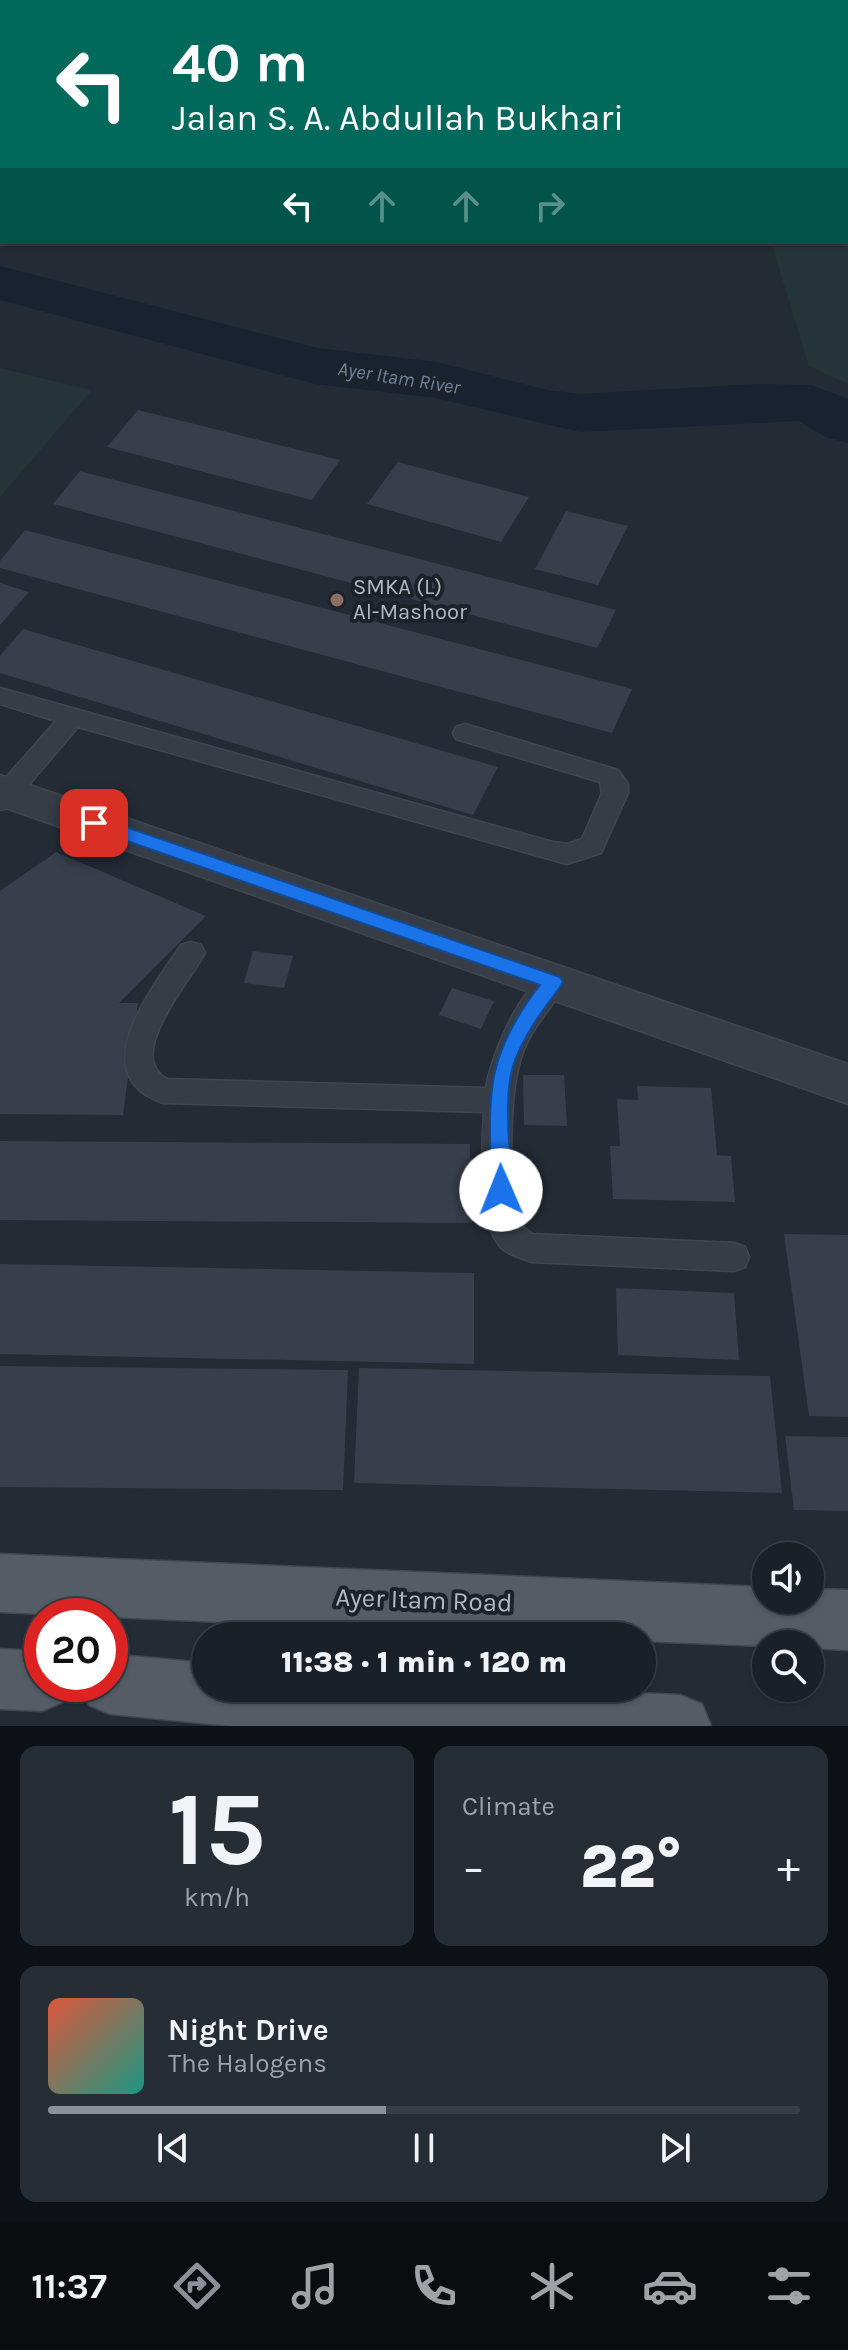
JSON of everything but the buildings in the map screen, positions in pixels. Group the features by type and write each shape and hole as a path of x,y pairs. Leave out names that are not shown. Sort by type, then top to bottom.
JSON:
{"main road":[{"name":"Ayer Itam Road","path":"0,1583 848,1620"},
{"path":"0,1679 24,1680"},
{"path":"128,1686 425,1720 680,1726"}],"street":[{"path":"2,795 848,1084"}],"lane":[{"path":"0,696 553,852 567,854 592,846 615,793 615,784 609,776 465,733"},
{"path":"2,795 73,717"},
{"path":"191,953 144,1026 138,1067 140,1079 149,1087 163,1091 500,1100"},
{"path":"553,982 525,1019 504,1065 500,1100 502,1220 506,1234 517,1244 532,1248 734,1257"}],"shaded area":[{"path":"772,244 848,244 848,384 809,366"},
{"path":"0,368 92,390 0,497"}],"waterway":[{"name":"Ayer Itam River","path":"0,283 315,366 437,380 547,408 580,413 756,402 811,403 848,424"}],"place":[{"name":"SMKA (L) Al-Mashoor","path":"337,600"}],"route":[{"path":"94,823 553,982 525,1019 504,1065 500,1100 501,1190"}]}
